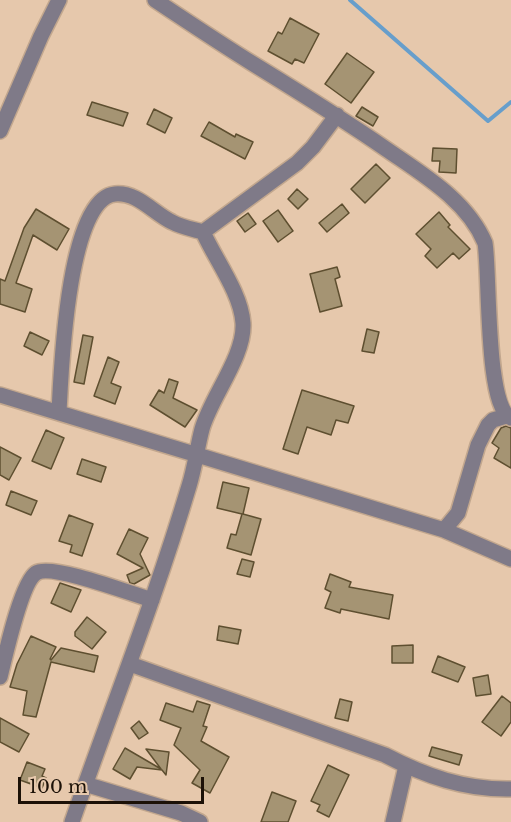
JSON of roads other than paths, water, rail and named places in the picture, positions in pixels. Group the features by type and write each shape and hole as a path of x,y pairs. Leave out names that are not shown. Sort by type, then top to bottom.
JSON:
{"street":[{"path":"0,131 6,103 59,0"},
{"path":"155,0 214,40 337,115 432,181 458,203 481,234 486,252 487,303 494,372 499,400 508,417 493,420 488,425 478,445 459,513 444,530"},
{"path":"202,232 297,163 313,147 337,115"},
{"path":"59,412 64,334 76,258 94,208 104,198 115,194 133,197 174,223 202,232 231,285 243,324 240,342 204,424 198,456 152,600 72,822"},
{"path":"0,395 444,530 511,559"},
{"path":"0,674 23,596 35,573 42,570 74,575 152,600"},
{"path":"130,664 385,755 445,781 471,787 511,789"},
{"path":"393,822 406,766"},
{"path":"86,784 181,813 200,822"}],"waterway":[{"path":"350,0 488,121 511,102"}]}
